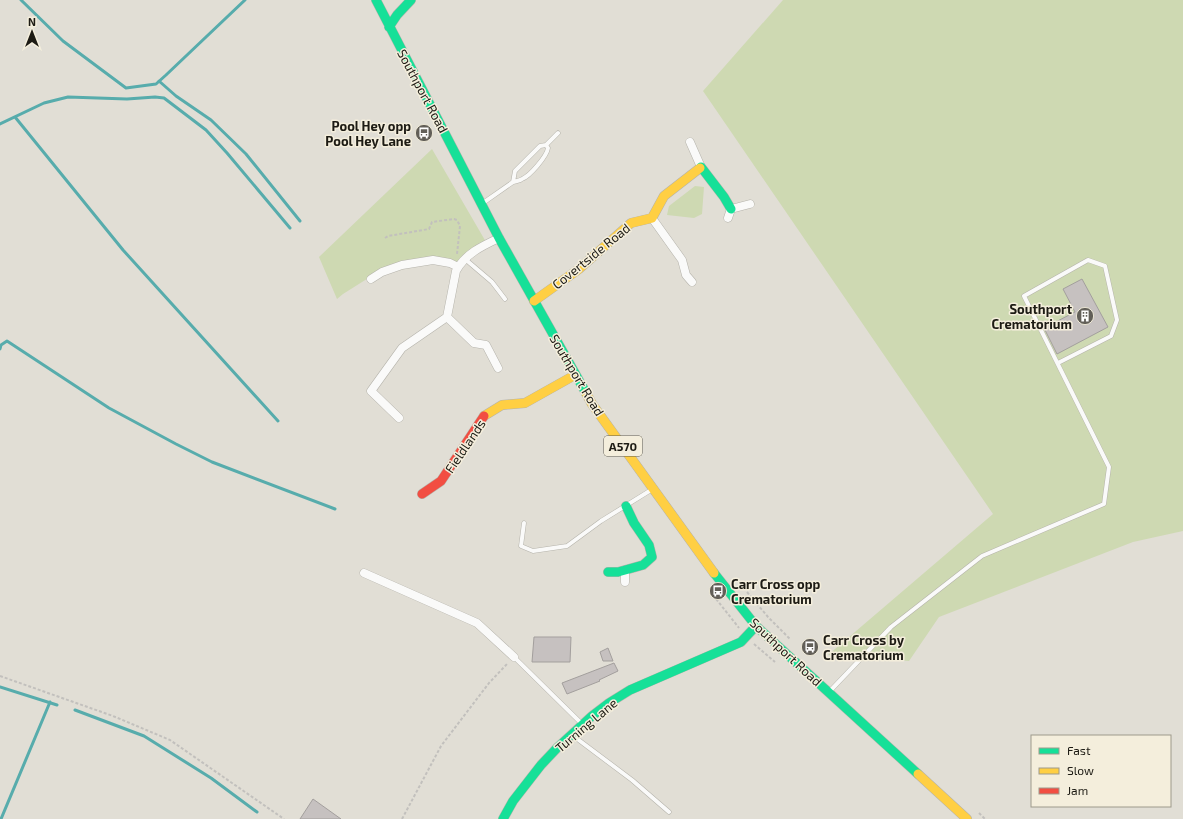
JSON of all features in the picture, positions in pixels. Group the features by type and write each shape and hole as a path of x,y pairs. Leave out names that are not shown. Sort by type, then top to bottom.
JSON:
{"main road":[{"name":"Southport Road","path":"376,0 499,238 592,404 720,581 756,626 967,819"},
{"path":"389,26 411,0"},
{"path":"652,218 664,196 701,168 724,197 731,209"},
{"name":"Covertside Road","path":"534,301 579,270 631,223 652,218"},
{"name":"Fieldlands","path":"422,494 441,481 482,418 502,405 525,403 576,375"},
{"path":"608,572 625,570 643,565 652,557 650,545 634,523 626,506"},
{"name":"Turning Lane","path":"502,819 522,787 545,760 582,724 604,706 628,691 725,650 740,642 756,626"}],"street":[{"path":"690,142 701,168"},
{"path":"728,218 731,209 750,204"},
{"path":"652,218 682,260 686,275 692,282"},
{"path":"398,418 371,391 402,348 447,317 456,271 461,263 474,251 499,238"},
{"path":"371,279 382,272 402,265 433,260 461,263"},
{"path":"447,317 474,343 486,346 498,368"},
{"path":"625,570 625,582"},
{"path":"364,573 477,623 514,657"}],"lane":[{"path":"513,182 515,171 540,146 546,145 558,133"},
{"path":"481,204 513,182 523,179 544,158 548,148 546,145"},
{"path":"828,692 891,627 982,556 1104,504 1109,467 1024,296 1088,260 1105,266 1117,320 1111,336 1058,363"},
{"path":"461,263 492,282 504,299"},
{"path":"524,523 521,546 533,551 567,546 601,521 654,489"},
{"path":"514,657 582,724"},
{"path":"571,735 632,780 669,812"}],"path":[{"path":"385,238 388,236 430,229 432,222 454,219 457,220 460,226 457,251 461,263"},
{"path":"743,587 768,617 791,639"},
{"path":"402,819 441,746 489,682 514,657"},
{"path":"0,676 113,716 170,740 284,819"},
{"path":"975,809 985,819"}],"green space":[{"path":"783,0 1183,0 1183,531 1133,542 939,617 909,661 828,655 993,514 703,91"},
{"path":"432,149 486,242 459,263 433,258 370,277 337,299 319,257"},
{"path":"695,186 704,187 702,214 694,218 667,215 669,206"}],"building":[{"name":"Southport Crematorium","path":"1082,279 1108,327 1057,354 1044,328 1075,312 1063,289"},
{"path":"534,637 571,637 570,662 532,662"},
{"path":"608,648 613,661 603,661 600,652"},
{"path":"614,663 618,671 599,680 600,681 567,694 562,683"},
{"path":"313,799 341,819 300,819"}],"waterway":[{"path":"21,0 63,41 126,88 156,84 245,0"},
{"path":"159,81 176,96 211,120 246,154 300,221"},
{"path":"0,124 44,103 68,97 127,99 155,97 164,98 206,130 290,228"},
{"path":"15,117 123,250 278,421"},
{"path":"0,349 1,345 7,341 109,408 212,462 335,509"},
{"path":"0,687 57,705"},
{"path":"1,819 50,702"},
{"path":"75,710 144,736 211,778 257,812"}],"traffic: fast":[{"path":"376,0 499,238 586,393"},
{"path":"389,27 397,15 411,0"},
{"path":"700,168 701,167 724,197 731,209"},
{"path":"608,572 618,572 643,565 652,557 649,545 634,523 626,506"},
{"path":"714,573 756,626 918,774"},
{"path":"503,819 513,801 541,765 592,716 609,703 630,690 741,642 756,626"}],"traffic: slow":[{"path":"534,301 579,269 631,223 652,218 664,196 700,168"},
{"path":"484,416 502,405 525,403 575,375"},
{"path":"586,393 592,404 714,573"},
{"path":"918,774 967,819"}],"traffic: jam":[{"path":"422,494 441,481 484,416"}],"place":[{"name":"Pool Hey opp Pool Hey Lane","path":"424,133"},
{"name":"Southport Crematorium","path":"1085,316"},
{"name":"Carr Cross opp Crematorium","path":"718,591"},
{"name":"Carr Cross by Crematorium","path":"810,647"}]}
